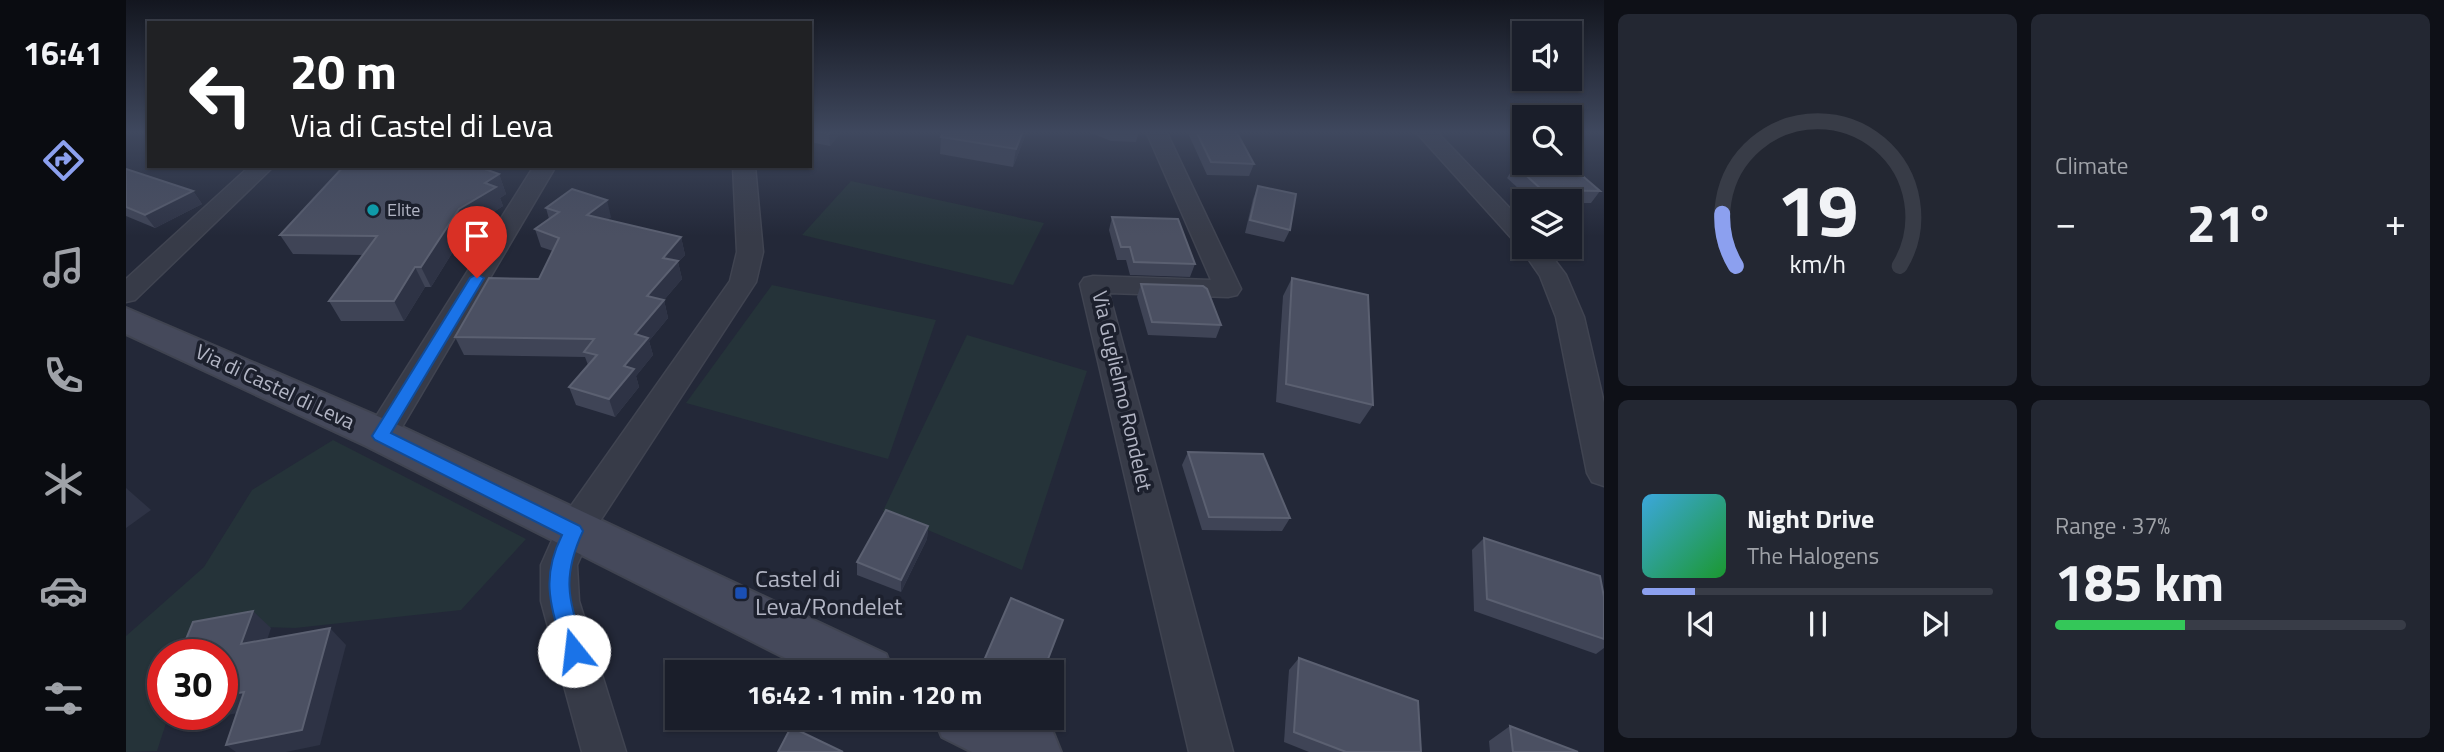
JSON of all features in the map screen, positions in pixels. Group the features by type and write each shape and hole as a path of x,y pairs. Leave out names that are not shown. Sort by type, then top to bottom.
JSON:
{"street":[{"name":"Via Guglielmo Rondelet","path":"1172,166 1228,289 1093,284 1211,752"},
{"path":"1458,166 1512,224"},
{"path":"126,294 261,168"},
{"path":"381,436 544,168"},
{"path":"604,752 560,601 559,565 574,531 744,282 750,252 744,168"},
{"path":"1541,259 1553,275 1570,317 1604,473"},
{"name":"Via di Castel di Leva","path":"126,320 381,436 842,660"},
{"path":"986,730 1033,752"}],"shaded area":[{"path":"851,181 1044,223 1013,285 802,235"},
{"path":"772,285 936,320 888,459 686,403"},
{"path":"967,335 1087,371 1022,570 883,511"},
{"path":"333,440 526,539 461,610 295,628 196,625 192,639 147,639 147,730 164,730 157,751 126,752 126,636 204,567 252,490"}],"building":[{"path":"342,168 482,168 499,174 485,183 496,187 459,209 421,267 415,267 394,301 329,301 377,236 280,235"},
{"path":"126,169 193,191 145,215 126,207"},
{"path":"1526,175 1581,175 1600,191 1541,189"},
{"path":"1258,186 1296,194 1290,230 1250,220"},
{"path":"572,189 607,200 587,215 681,237 663,258 678,261 647,296 664,300 635,334 648,338 624,366 634,369 609,399 569,387 597,355 584,352 594,339 455,337 489,278 539,279 559,238 535,229 559,212 546,208"},
{"path":"1112,217 1178,219 1195,264 1134,262 1130,247 1121,247"},
{"path":"1292,278 1368,295 1373,405 1286,384"},
{"path":"1141,284 1203,286 1207,289 1221,325 1152,322"},
{"path":"1188,452 1263,454 1290,518 1209,517"},
{"path":"886,510 928,526 901,580 857,562"},
{"path":"1484,538 1600,576 1604,597 1604,639 1487,599"},
{"path":"1011,598 1063,620 1048,660 984,660"},
{"path":"253,611 241,644 330,628 302,730 226,745 231,730 238,730 238,710 244,692 238,693 238,639 186,639 193,622"},
{"path":"1299,658 1418,701 1421,752 1346,752 1294,732"},
{"path":"1510,726 1578,752 1513,752"},
{"path":"789,730 797,730 843,752 778,752"}],"place":[{"name":"Elite","path":"373,210"},
{"name":"Castel di Leva/Rondelet","path":"741,593"}],"route":[{"path":"477,278 381,436 574,531 559,565 558,582 560,601 574,651"}]}
